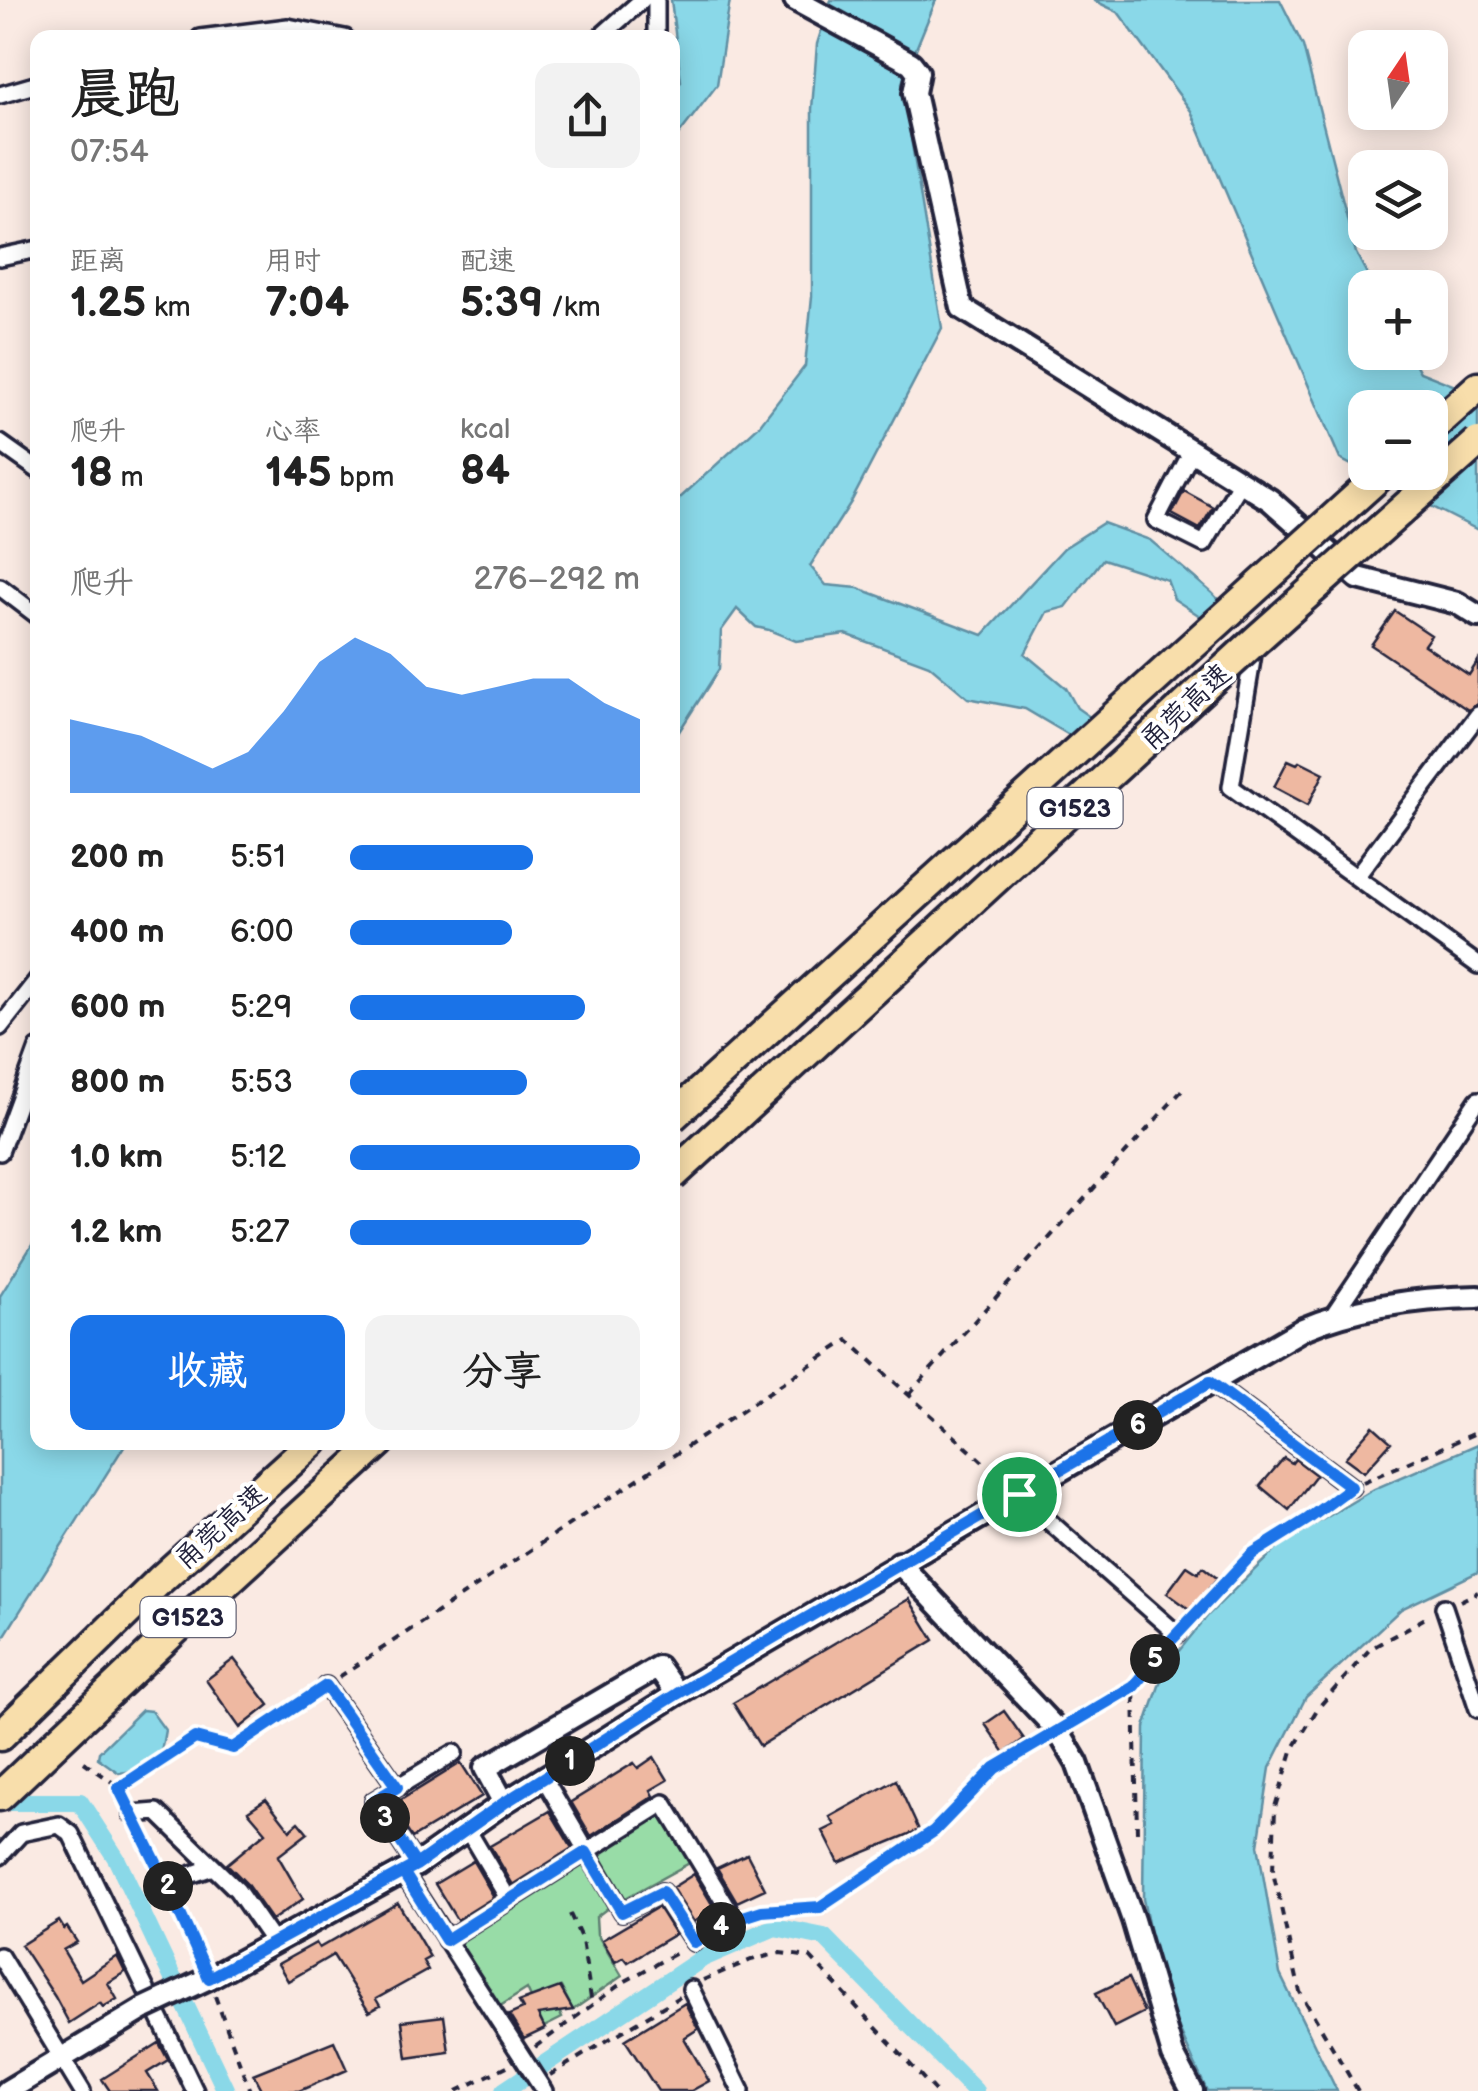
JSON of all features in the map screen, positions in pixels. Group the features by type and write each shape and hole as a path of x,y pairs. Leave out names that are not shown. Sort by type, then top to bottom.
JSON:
{"highway":[{"path":"1448,414 1478,387"},
{"name":"甬莞高速","path":"680,1169 1256,640 1478,442"},
{"name":"甬莞高速","path":"680,1111 1364,490"},
{"name":"甬莞高速","path":"0,1736 160,1580 304,1450"},
{"name":"甬莞高速","path":"0,1796 371,1450"}],"street":[{"path":"608,30 642,0"},
{"path":"656,0 656,30"},
{"path":"795,0 911,63 918,72 914,92 962,308 1270,500 1358,578 1458,603 1478,616"},
{"path":"264,30 304,30"},
{"path":"0,95 30,86"},
{"path":"0,257 30,250"},
{"path":"0,442 30,464"},
{"path":"1192,451 1156,520 1204,544 1241,482"},
{"path":"0,587 30,610"},
{"path":"1256,640 1232,787 1478,965"},
{"path":"1356,877 1478,715"},
{"path":"0,1027 30,989"},
{"path":"0,1152 30,1070"},
{"path":"1332,1317 1478,1100"},
{"path":"7,2091 146,2008 409,1869 504,1803 677,1694 1303,1329 1332,1317 1438,1298 1478,1297"},
{"path":"1210,1382 1351,1487"},
{"path":"1019,1494 1178,1634"},
{"path":"899,1563 1058,1731 1077,1763 1133,1920 1173,2056 1192,2091"},
{"path":"1444,1607 1478,1709"},
{"path":"504,1803 485,1768 658,1666 677,1694"},
{"path":"326,1686 397,1787"},
{"path":"454,1754 374,1801 446,1940 541,2086"},
{"path":"544,1778 622,1912 662,1892 694,1942"},
{"path":"446,1940 664,1803 734,1920"},
{"path":"132,1814 156,1812 237,1890 273,1942"},
{"path":"0,1856 21,1833 59,1825 70,1834 195,2091"},
{"path":"467,1829 509,1900"},
{"path":"166,1883 213,1867"},
{"path":"0,1956 82,2091"},
{"path":"691,1989 741,2091"}],"path":[{"path":"909,1394 1185,1086"},
{"path":"84,1762 119,1788 195,1738 233,1748 848,1340 1019,1494"},
{"path":"734,1920 762,1911 820,1907 934,1831 995,1768 1134,1686 1252,1554 1351,1487 1478,1432"},
{"path":"1358,2091 1300,1992 1273,1872 1275,1808 1292,1751 1318,1708 1370,1649 1478,1592"},
{"path":"1134,1686 1137,1832"},
{"path":"132,1814 209,1978 250,2091"},
{"path":"570,1914 582,1940 592,2005"},
{"path":"457,2091 524,2060 622,1983 694,1942"},
{"path":"541,2086 547,2076 706,1979 751,1960 780,1953 810,1957 936,2091"}],"green space":[{"path":"662,1812 693,1861 620,1901 592,1854"},
{"path":"583,1858 613,1904 596,1917 597,1934 622,1976 573,2010 561,1987 551,1991 562,2018 544,2027 527,1989 497,2008 456,1940"}],"water":[{"path":"671,0 730,0 717,85 680,133 680,30 675,30"},
{"path":"831,0 936,0 902,83 942,328 851,502 810,566 826,585 858,588 983,635 1064,548 1103,523 1150,540 1230,612 1215,626 1174,599 1167,580 1103,559 1066,607 1047,612 1025,654 1066,688 1077,708 1104,727 1081,742 1025,709 968,698 929,665 846,634 796,641 756,627 737,609 721,631 719,669 680,730 680,498 759,426 805,366 812,296 812,109 817,44"},
{"path":"1093,0 1280,0 1303,46 1348,222 1348,250 1355,250 1365,270 1348,270 1348,370 1419,370 1478,395 1478,530 1399,490 1448,490 1448,390 1348,390 1348,463 1340,459 1191,111 1118,12"},
{"path":"30,1248 30,1450 122,1450 0,1643 0,1296"},
{"path":"1478,1444 1478,1572 1401,1609 1306,1697 1270,1768 1258,1845 1280,1974 1337,2091 1207,2091 1162,1991 1143,1899 1145,1727 1165,1668 1209,1614 1280,1545 1374,1489"},
{"path":"142,1710 151,1711 165,1730 161,1752 134,1771 119,1773 98,1758 99,1752"}],"building":[{"path":"1184,491 1213,507 1200,529 1172,514"},
{"path":"1395,611 1431,635 1424,645 1469,675 1478,661 1478,704 1468,710 1371,645"},
{"path":"1288,760 1297,764 1300,761 1324,773 1308,805 1274,787"},
{"path":"1373,1426 1391,1442 1364,1472 1345,1458"},
{"path":"1284,1458 1292,1463 1295,1459 1316,1475 1289,1510 1260,1486"},
{"path":"1187,1566 1198,1573 1203,1567 1217,1578 1192,1611 1167,1593"},
{"path":"909,1599 934,1640 760,1746 733,1703"},
{"path":"234,1659 269,1705 240,1728 206,1680"},
{"path":"1004,1711 1024,1739 1005,1753 985,1724"},
{"path":"654,1757 668,1780 651,1790 654,1796 591,1836 571,1802 634,1763 638,1768"},
{"path":"461,1763 482,1796 412,1838 391,1806"},
{"path":"896,1780 919,1830 839,1863 823,1831 835,1825 830,1817"},
{"path":"266,1799 290,1830 299,1822 308,1833 278,1856 303,1899 272,1920 227,1864 266,1832 248,1811"},
{"path":"550,1811 572,1848 513,1885 490,1846"},
{"path":"747,1854 765,1889 737,1902 717,1868"},
{"path":"473,1861 494,1897 457,1920 435,1884"},
{"path":"694,1874 715,1909 694,1922 672,1888"},
{"path":"398,1903 430,1957 423,1961 428,1970 376,1999 380,2006 369,2012 333,1955 288,1981 278,1964 316,1943 319,1948"},
{"path":"658,1907 675,1934 628,1962 624,1957 615,1962 602,1940"},
{"path":"59,1921 77,1942 63,1950 81,1980 117,1956 125,1972 108,1983 117,1999 103,2007 100,2003 69,2023 21,1945"},
{"path":"1128,1978 1144,2012 1114,2027 1096,1993"},
{"path":"560,1987 573,2010 538,2015 545,2029 524,2039 509,2015 523,2009 519,2002"},
{"path":"685,2003 698,2029 684,2038 709,2081 691,2091 658,2091 625,2040"},
{"path":"444,2016 449,2052 407,2058 402,2021"},
{"path":"334,2041 347,2070 299,2091 262,2091 253,2074"},
{"path":"159,2043 168,2060 147,2073 158,2091 110,2091 102,2079"}],"waterway":[{"path":"0,1802 80,1802 116,1858 226,2091"},
{"path":"504,2091 703,1958 775,1927 824,1937 975,2091"}],"route":[{"path":"1019,1494 677,1694 504,1803 416,1865 273,1942 209,1978 119,1788 195,1738 233,1748 326,1686 397,1787 374,1801 416,1865 403,1872 446,1940 586,1852 622,1912 662,1892 694,1942 734,1920 762,1911 820,1907 934,1831 995,1768 1134,1686 1252,1554 1351,1487 1210,1382 1019,1494"}]}
